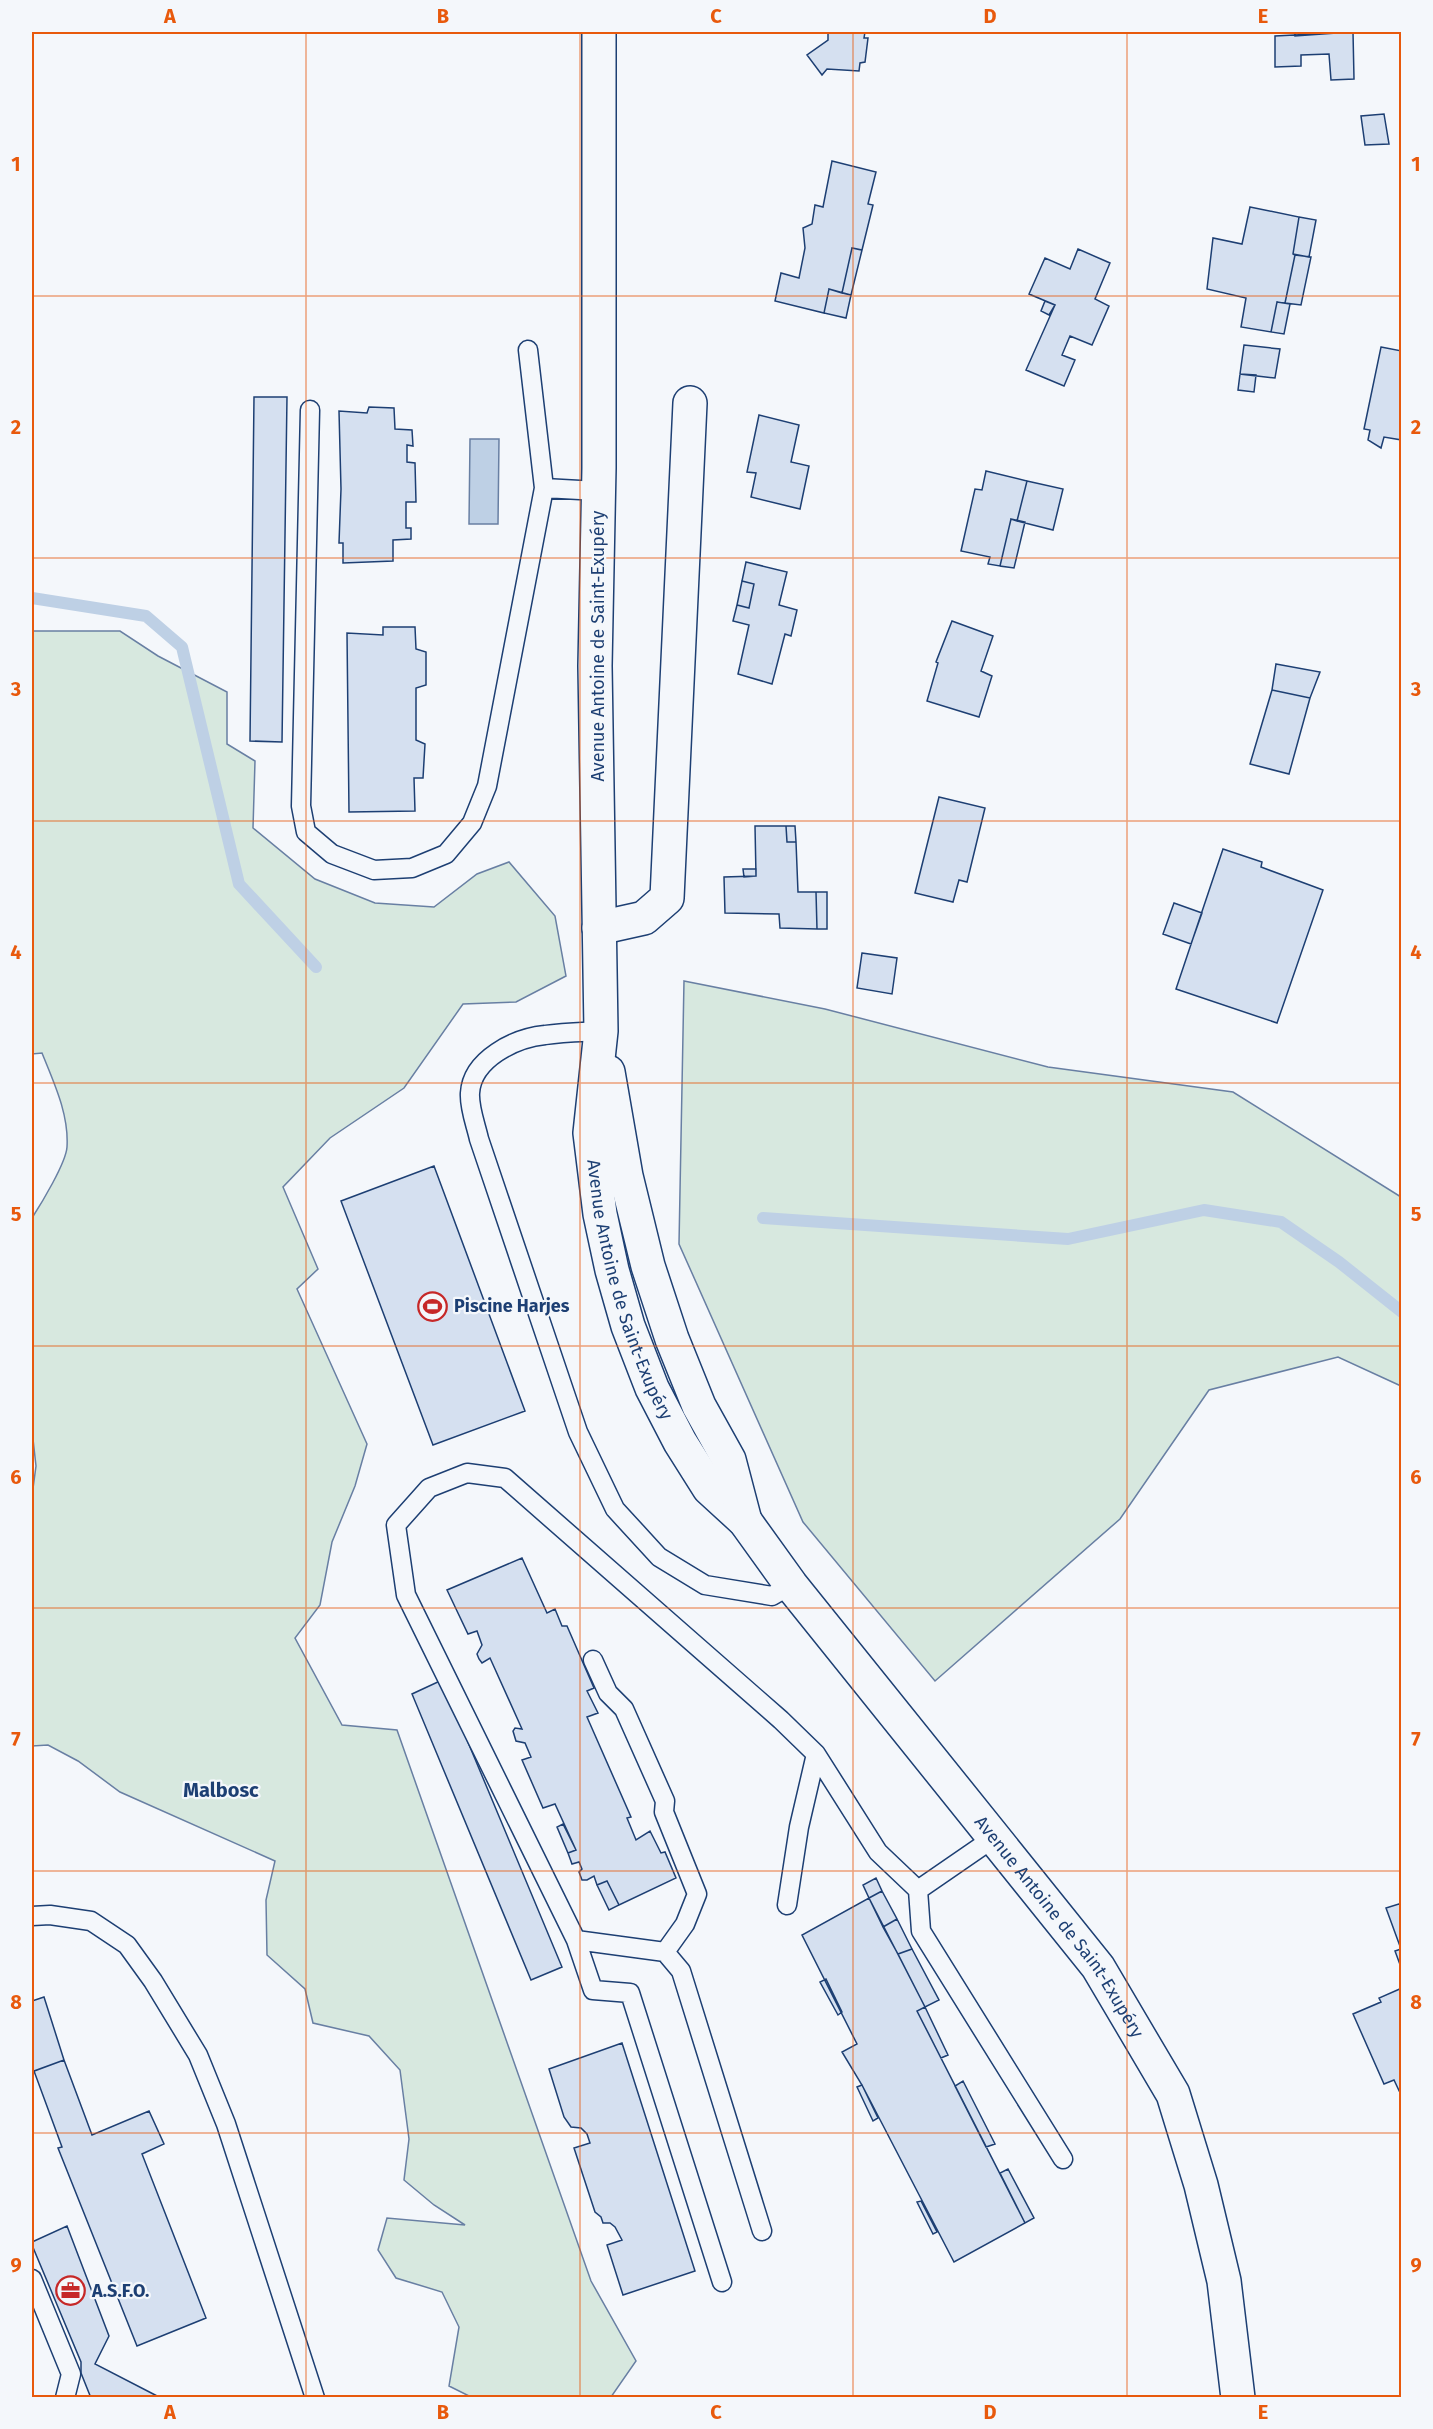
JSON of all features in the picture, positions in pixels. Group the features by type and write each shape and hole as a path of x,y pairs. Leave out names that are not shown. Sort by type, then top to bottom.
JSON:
{"main road":[{"name":"Avenue Antoine de Saint-Exupéry","path":"599,32 600,260 595,666 601,1031 626,1176 648,1266 672,1339 699,1406 729,1460 745,1521 791,1585 1098,1967 1173,2094 1201,2185 1224,2281 1238,2397"},
{"path":"599,928 644,918 667,898 690,403"}],"lane":[{"path":"310,410 301,806 306,832 332,854 374,870 412,868 446,854 472,823 487,786 544,488 528,350"},
{"path":"544,488 598,491"},
{"path":"601,1031 543,1035 510,1046 490,1056 474,1074 470,1095 479,1139 578,1432 615,1509 659,1557 705,1585 772,1596 791,1585"},
{"path":"722,2282 630,1994 593,1990 576,1940 406,1595 396,1525 429,1488 467,1473 505,1478 781,1720 816,1754 878,1852 918,1890 921,1931 1062,2159"},
{"path":"593,1660 608,1694 624,1709 656,1780 665,1801 664,1812 697,1894 685,1924 665,1952"},
{"path":"787,1905 799,1827 816,1754"},
{"path":"918,1890 995,1837"},
{"path":"32,1916 50,1915 91,1921 127,1945 153,1981 192,2046 226,2124 315,2397"},
{"path":"576,1940 665,1952 681,1971 762,2231"},
{"path":"32,2279 71,2374 65,2397"}],"shaded area":[{"path":"32,631 120,631 158,656 227,692 227,744 255,761 253,828 315,879 375,903 434,907 477,874 509,862 555,916 566,976 516,1002 463,1004 404,1088 330,1138 283,1187 318,1269 297,1289 367,1444 355,1486 332,1542 320,1605 295,1638 342,1725 397,1730 591,2281 636,2361 611,2397 471,2397 449,2386 459,2327 442,2292 396,2278 378,2250 387,2218 465,2225 434,2205 404,2180 409,2139 400,2070 369,2036 313,2023 305,1989 267,1955 266,1900 275,1861 120,1792 78,1761 48,1745 32,1746 32,1496 36,1466 32,1430 32,1218 58,1173 66,1154 67,1135 56,1087 42,1053 32,1054"},
{"path":"684,981 825,1009 1048,1067 1233,1092 1401,1197 1401,1386 1338,1357 1209,1390 1120,1519 935,1681 803,1522 679,1244"}],"water":[{"path":"470,439 499,439 498,524 469,524"}],"building":[{"path":"828,32 865,32 864,38 868,38 865,62 860,63 859,71 827,69 822,75 807,55 828,40"},
{"path":"1295,32 1351,32 1295,36"},
{"path":"1353,32 1354,79 1331,80 1329,54 1301,55 1301,66 1275,67 1275,36"},
{"path":"1384,114 1389,144 1365,145 1361,116"},
{"path":"832,161 876,172 868,204 873,205 862,250 852,248 842,293 829,289 824,313 775,301 781,273 799,278 805,248 803,228 812,224 815,205 823,207"},
{"path":"1250,207 1299,217 1293,254 1295,255 1285,303 1277,302 1271,332 1241,327 1246,298 1207,289 1213,238 1242,244"},
{"path":"1299,217 1316,220 1309,257 1293,254"},
{"path":"852,248 862,250 851,295 842,293"},
{"path":"1078,249 1110,263 1095,299 1109,306 1092,345 1070,336 1062,355 1075,360 1064,386 1026,370 1055,305 1029,294 1045,258 1070,269"},
{"path":"1295,255 1311,257 1301,305 1285,303"},
{"path":"829,289 851,295 846,318 824,313"},
{"path":"1045,301 1055,305 1049,315 1041,311"},
{"path":"1277,302 1290,304 1284,334 1271,332"},
{"path":"1244,345 1280,349 1275,378 1240,374"},
{"path":"1381,347 1402,351 1402,440 1384,437 1381,448 1368,440 1370,430 1364,429"},
{"path":"1240,374 1256,375 1254,392 1238,390"},
{"path":"254,397 287,397 282,742 250,741"},
{"path":"369,407 394,408 395,429 412,430 413,446 407,445 407,462 415,463 416,502 406,502 406,528 411,528 411,539 393,540 393,561 343,563 343,543 339,543 341,489 339,411 367,413"},
{"path":"759,415 799,425 791,462 809,466 800,509 751,497 756,473 747,472"},
{"path":"986,471 1027,481 1017,521 1011,519 1000,566 988,564 990,557 961,551 975,489 982,490"},
{"path":"1027,481 1063,489 1053,530 1017,521"},
{"path":"1011,519 1025,522 1014,568 1000,566"},
{"path":"746,562 787,572 779,605 797,610 791,636 785,634 772,684 738,674 749,625 733,621 737,605 749,608 754,584 742,581"},
{"path":"742,581 754,584 749,608 737,605"},
{"path":"952,621 993,636 981,671 992,676 979,717 927,701 938,663 936,662"},
{"path":"383,627 415,627 416,649 426,652 426,685 416,688 416,740 425,744 423,778 414,778 415,811 349,812 347,633 383,635"},
{"path":"1276,664 1320,672 1310,698 1272,690"},
{"path":"1272,690 1310,698 1289,774 1250,764"},
{"path":"939,797 985,808 967,882 959,880 953,902 915,893"},
{"path":"755,826 786,826 787,842 796,842 798,892 816,892 817,929 780,928 779,914 725,913 724,877 756,876"},
{"path":"786,826 795,826 796,842 787,842"},
{"path":"1223,849 1262,862 1261,867 1323,890 1277,1023 1176,989"},
{"path":"743,869 756,869 756,876 744,877"},
{"path":"816,892 827,892 827,929 817,929"},
{"path":"1174,903 1202,913 1191,944 1163,934"},
{"path":"862,953 897,958 892,994 857,988"},
{"name":"Piscine Harjes","path":"434,1166 525,1411 433,1445 341,1201"},
{"path":"522,1558 547,1613 555,1609 562,1626 567,1626 594,1688 587,1691 598,1713 587,1717 631,1817 627,1818 636,1840 650,1831 661,1853 665,1852 676,1878 619,1905 607,1881 597,1885 594,1876 582,1880 579,1872 582,1869 579,1862 572,1864 568,1853 576,1850 555,1804 543,1808 522,1760 531,1757 525,1743 516,1741 513,1731 515,1728 522,1729 490,1658 482,1663 479,1659 477,1654 482,1645 477,1631 468,1634 447,1590"},
{"path":"442,1680 562,1967 531,1980 412,1694"},
{"path":"563,1824 576,1850 568,1853 557,1827"},
{"path":"876,1878 882,1891 869,1898 863,1885"},
{"path":"607,1881 619,1905 609,1910 597,1885"},
{"path":"882,1891 897,1919 883,1927 869,1898"},
{"path":"869,1898 925,2007 917,2011 1025,2223 954,2262 862,2085 842,2052 857,2044 802,1935"},
{"path":"1402,1903 1402,1970 1395,1951 1401,1949 1386,1908"},
{"path":"897,1919 912,1949 898,1954 883,1927"},
{"path":"912,1949 939,2000 925,2007 898,1954"},
{"path":"826,1979 842,2012 838,2015 820,1982"},
{"path":"1402,1988 1402,2097 1394,2080 1384,2084 1353,2014 1381,2002 1379,1998"},
{"path":"44,1997 64,2060 32,2072 32,2001"},
{"path":"925,2007 948,2055 941,2058 917,2011"},
{"path":"622,2043 695,2271 623,2295 607,2245 622,2240 615,2227 610,2223 603,2223 601,2217 595,2212 574,2148 590,2143 587,2134 581,2128 571,2127 564,2117 549,2069"},
{"path":"64,2060 92,2135 149,2111 164,2144 142,2154 206,2318 137,2346 58,2148 62,2147 34,2071"},
{"path":"963,2081 995,2144 986,2147 955,2086"},
{"path":"862,2085 878,2118 873,2121 857,2087"},
{"path":"1008,2169 1034,2218 1025,2223 1000,2173"},
{"path":"921,2201 937,2232 933,2234 917,2202"},
{"name":"A.S.F.O.","path":"67,2226 109,2336 95,2364 161,2398 91,2398 81,2373 81,2362 32,2245 32,2242"}],"waterway":[{"path":"32,598 146,616 182,647 239,884 316,967"},
{"path":"763,1218 1068,1239 1204,1210 1281,1222 1339,1262 1402,1312"}],"place":[{"name":"Piscine Harjes","path":"433,1306"},
{"name":"A.S.F.O.","path":"71,2291"}],"district":[{"name":"Malbosc","path":"221,1790"}]}
